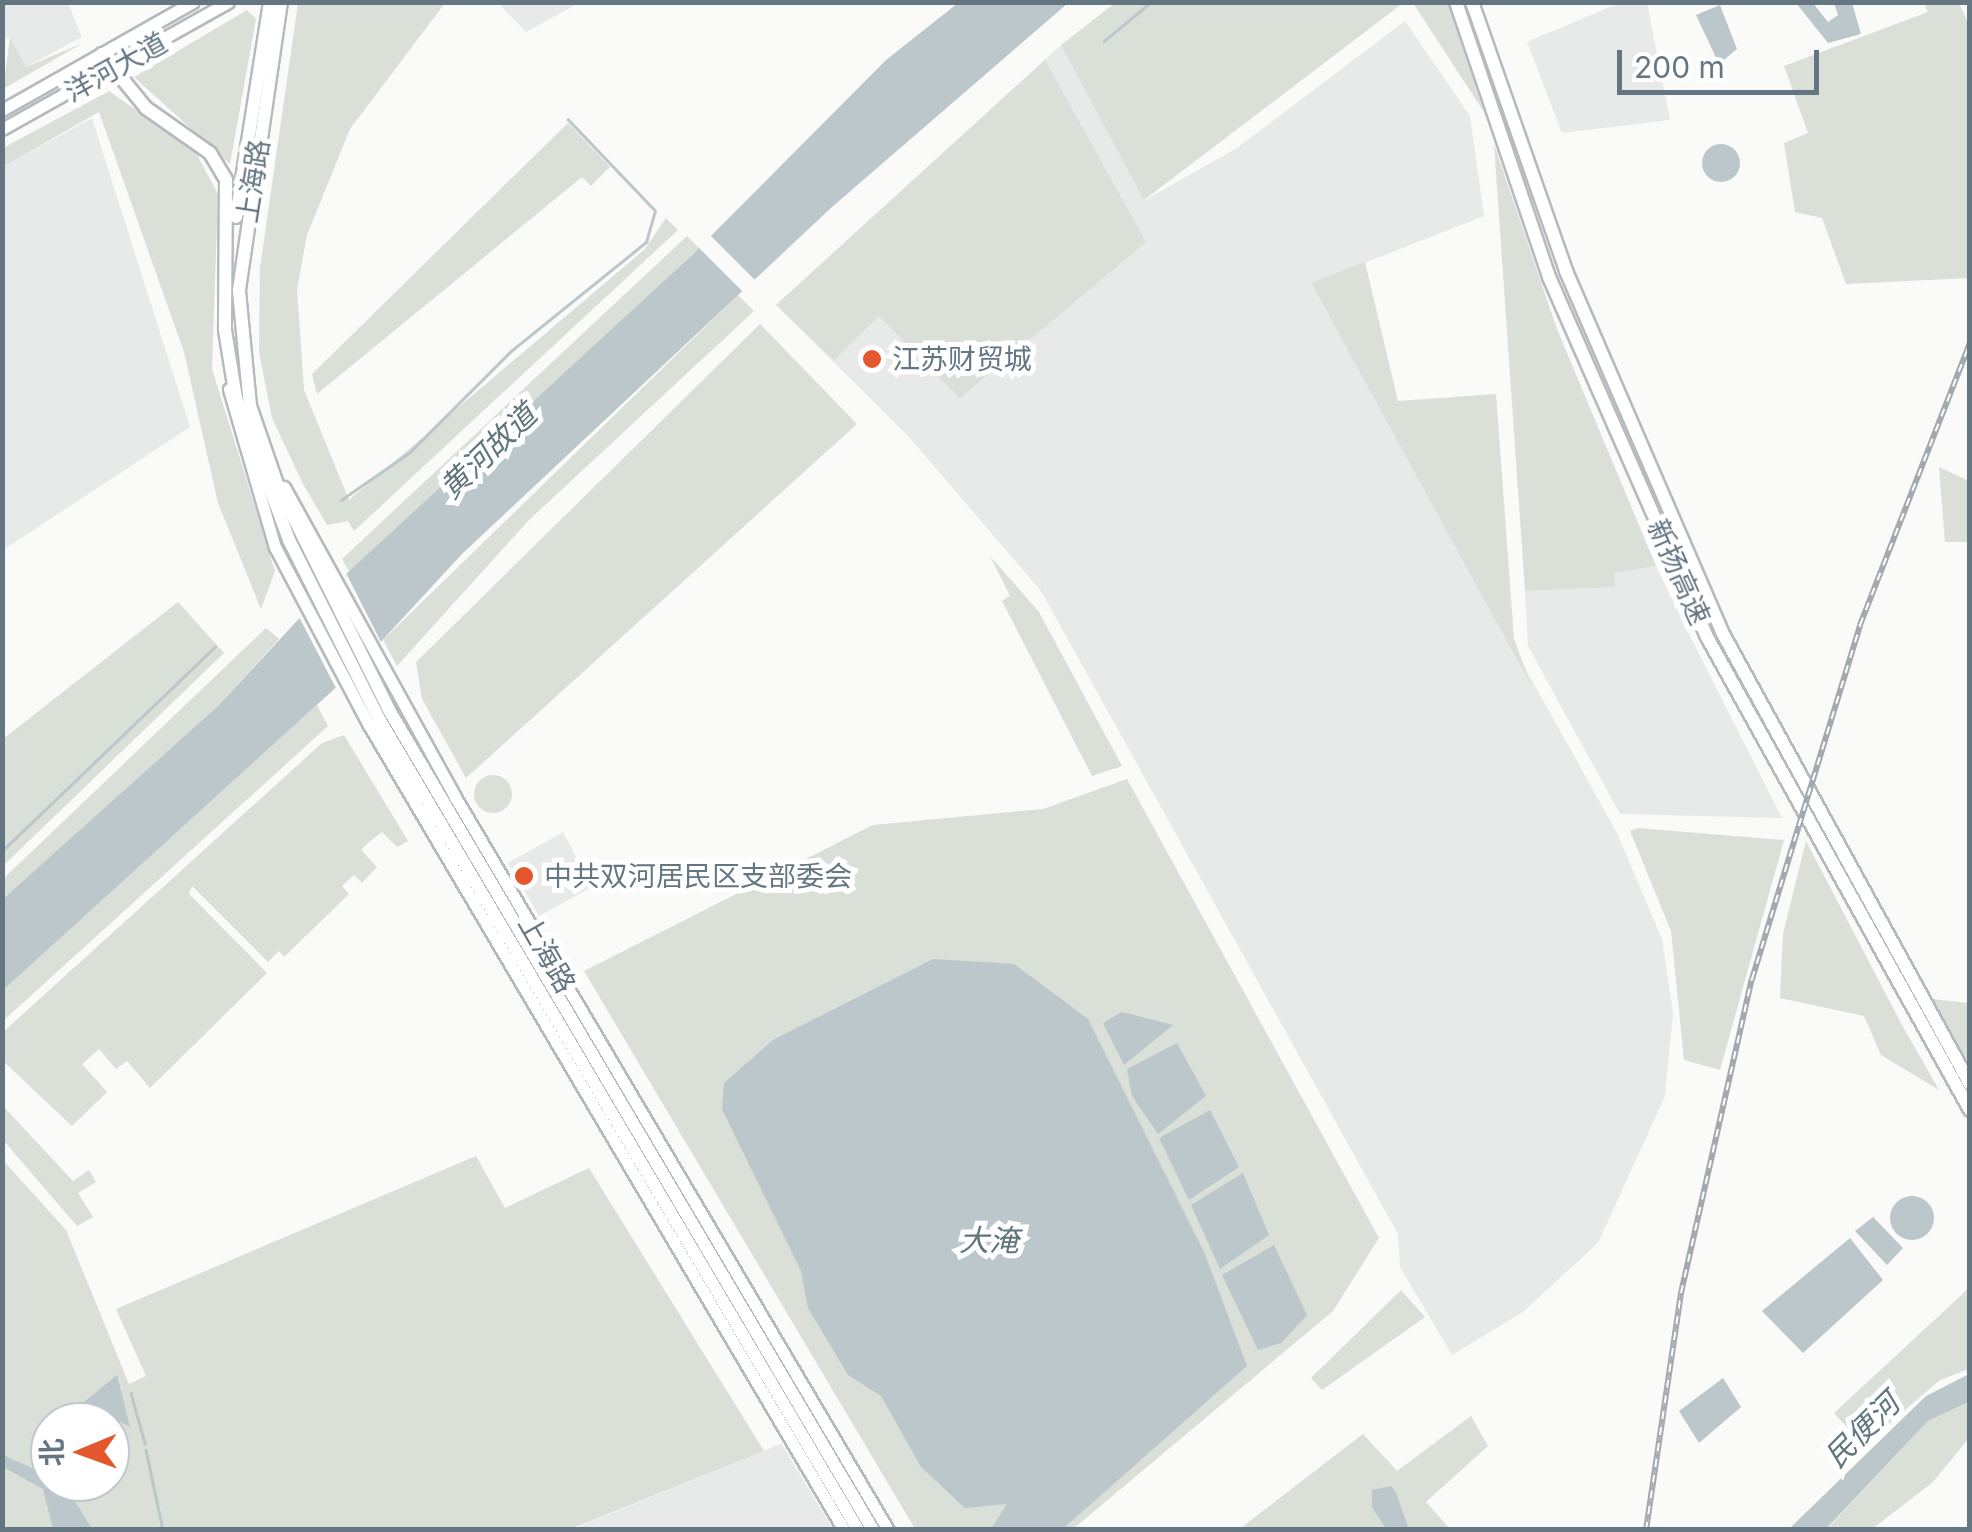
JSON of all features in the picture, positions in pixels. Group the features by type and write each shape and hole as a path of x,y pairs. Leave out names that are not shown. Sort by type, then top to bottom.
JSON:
{"highway":[{"name":"上海路","path":"226,290 270,2"},
{"name":"上海路","path":"235,360 242,252 281,2"},
{"name":"新扬高速","path":"1456,2 1549,277 1707,637 1970,1110"},
{"name":"新扬高速","path":"1472,2 1566,270 1723,634 1970,1084"},
{"name":"上海路","path":"102,54 112,70 219,164 231,210 226,290 235,360 300,535 379,718 832,1473 873,1530"},
{"name":"上海路","path":"832,1473 858,1530"}],"main road":[{"name":"洋河大道","path":"2,110 193,2"},
{"name":"洋河大道","path":"2,130 228,2"},
{"name":"上海路","path":"235,360 300,535 398,694 888,1530"},
{"name":"上海路","path":"235,360 234,419 285,564 379,718 844,1530"}],"shaded area":[{"path":"3,3 68,3 82,37 26,67 10,37 3,41"},
{"path":"298,3 445,3 350,129 307,235 297,289 304,390 349,500 645,249 666,218 678,230 354,531 348,521 327,525 303,484 272,418 259,352 260,268"},
{"path":"498,3 579,3 526,32"},
{"path":"1115,3 1403,3 1144,200 1061,45"},
{"path":"1413,3 1448,3 1484,112"},
{"path":"1619,3 1647,3 1670,120 1562,133 1527,42"},
{"path":"1924,3 1959,3 1969,25 1969,278 1846,284 1822,218 1795,212 1784,143 1808,133 1784,66 1928,12"},
{"path":"247,10 256,19 230,164 134,77"},
{"path":"1405,21 1470,116 1484,216 1311,284 1617,833 1662,939 1673,1013 1665,1096 1598,1243 1523,1312 1452,1355 1400,1267 1398,1234 1041,591 909,437 776,305 1061,45 1145,200 1237,148"},
{"path":"10,37 26,67 83,43 3,89"},
{"path":"1045,60 1146,242 960,398 879,316 834,360 776,305"},
{"path":"109,91 196,153 218,194 212,369 275,571 261,609 218,503 184,352 99,112 3,167 3,148"},
{"path":"92,118 190,427 3,550 3,167"},
{"path":"568,123 610,167 591,186 582,177 317,394 312,374"},
{"path":"1494,144 1557,329 1656,566 1614,573 1615,587 1525,591"},
{"path":"687,236 699,248 351,575 342,559"},
{"path":"1365,262 1398,401 1496,394 1514,639 1531,685 1311,283"},
{"path":"738,295 754,311 529,520 397,666 383,640"},
{"path":"760,324 857,424 466,778 422,699 416,662"},
{"path":"1939,467 1969,481 1969,542 1945,542"},
{"path":"990,556 1039,612 1122,766 1092,776 1002,601 1010,596"},
{"path":"1656,566 1782,818 1620,814 1528,646 1525,591 1614,587 1614,573"},
{"path":"178,602 224,653 3,866 3,739"},
{"path":"266,628 279,639 218,706 3,900 3,879"},
{"path":"317,705 328,726 3,1021 2,990"},
{"path":"344,735 408,841 397,847 382,832 369,842 361,850 377,867 362,883 354,875 342,886 349,894 284,957 279,951 268,962 192,886 189,894 267,973 150,1088 127,1061 116,1069 99,1049 82,1064 107,1092 72,1126 3,1061 2,1033 322,743"},
{"path":"493,775 506,781 512,794 506,807 493,813 480,807 474,794 480,781"},
{"path":"1127,779 1379,1238 1333,1311 1073,1529 915,1529 584,971 873,825 1043,809"},
{"path":"1638,828 1784,840 1720,1070 1684,1060 1671,931 1630,831"},
{"path":"563,832 592,887 539,916 508,863"},
{"path":"1806,841 1939,1090 1881,1055 1864,1016 1780,998 1783,934"},
{"path":"1932,999 1969,1003 1969,1068"},
{"path":"3,1106 73,1181 89,1170 96,1182 78,1193 93,1217 77,1226 3,1140"},
{"path":"476,1156 505,1208 589,1168 764,1451 571,1529 3,1529 2,1159 66,1230 129,1384 146,1376 116,1309"},
{"path":"1969,1288 1969,1369 1940,1380 1863,1446 1834,1413"},
{"path":"1401,1290 1425,1317 1322,1390 1311,1378"},
{"path":"1969,1402 1969,1438 1933,1482 1872,1529 1826,1530 1928,1421"},
{"path":"1471,1416 1488,1446 1426,1502 1450,1529 1238,1530 1363,1434 1397,1471"},
{"path":"781,1443 833,1529 571,1530 764,1451"}],"water":[{"name":"黄河故道","path":"958,3 1068,3 832,207 462,554 352,673 3,990 2,900 218,706 306,611 692,255 886,60"},
{"path":"1796,3 1813,3 1828,22 1838,15 1834,3 1852,3 1861,34 1828,43"},
{"path":"1720,5 1737,49 1719,64 1696,15"},
{"path":"1721,144 1734,150 1740,163 1734,176 1721,182 1708,176 1702,163 1708,150"},
{"name":"大淹","path":"933,959 1014,964 1088,1019 1205,1254 1247,1366 1065,1527 991,1529 1007,1504 965,1508 921,1467 881,1396 848,1375 808,1308 801,1271 722,1109 724,1083 773,1040"},
{"path":"1122,1012 1173,1025 1124,1065 1103,1023"},
{"path":"1177,1043 1206,1096 1158,1134 1132,1096 1127,1069"},
{"path":"1210,1110 1239,1167 1189,1200 1159,1138"},
{"path":"1243,1173 1269,1235 1220,1269 1191,1205"},
{"path":"1912,1196 1927,1203 1934,1218 1927,1233 1912,1240 1897,1233 1890,1218 1897,1203"},
{"path":"1873,1217 1903,1248 1887,1265 1855,1231"},
{"path":"1850,1238 1883,1280 1803,1353 1762,1311"},
{"path":"1274,1245 1307,1315 1281,1343 1258,1350 1222,1275"},
{"path":"1969,1374 1969,1402 1928,1421 1826,1529 1789,1529 1926,1396"},
{"path":"117,1375 124,1402 84,1402"},
{"path":"1723,1378 1741,1407 1699,1443 1679,1411"},
{"path":"3,1455 30,1467 30,1482 3,1467"},
{"path":"1391,1486 1409,1529 1386,1529 1372,1507 1372,1490"},
{"path":"46,1502 75,1502 92,1529 53,1529"}],"pier":[{"path":"707,232 758,283 746,295 695,244"},
{"path":"346,573 383,646 338,692 297,613"}],"waterway":[{"path":"1104,41 1151,2"},
{"path":"341,500 410,452 511,351 646,242 655,211 568,120"},
{"path":"2,851 215,647"},
{"path":"131,1393 145,1443"},
{"path":"146,1450 163,1530"}],"railway":[{"path":"1646,1530 1681,1293 1752,979 1860,625 1970,343"}],"place":[{"name":"江苏财贸城","path":"872,359"},
{"name":"中共双河居民区支部委会","path":"524,876"}],"water label":[{"name":"民便河","path":"1862,1430"}]}
